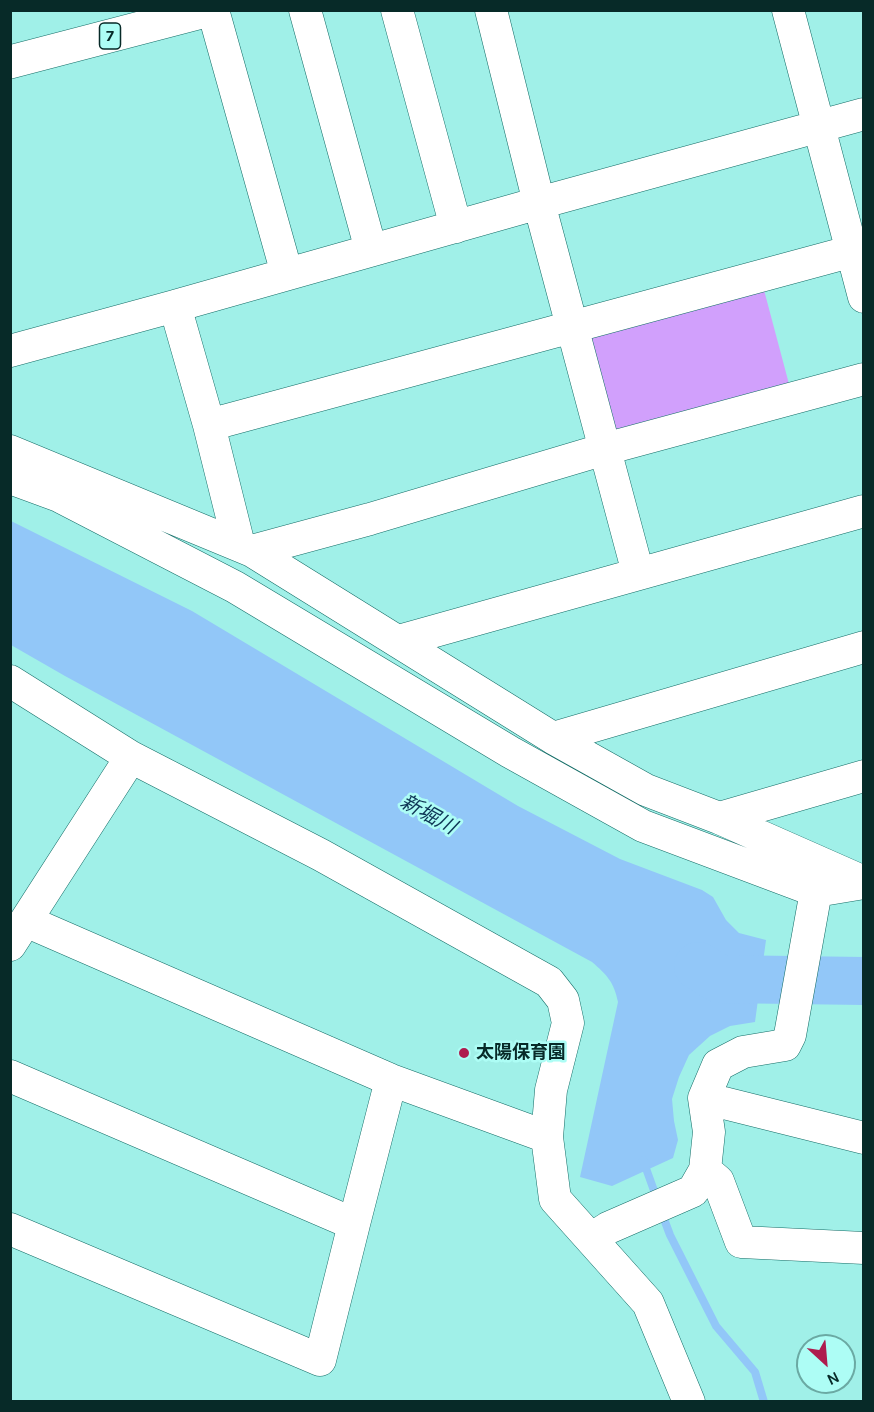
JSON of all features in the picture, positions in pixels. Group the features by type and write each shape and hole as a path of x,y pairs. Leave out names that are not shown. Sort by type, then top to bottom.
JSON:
{"main road":[{"name":"7","path":"10,62 211,10"}],"street":[{"path":"211,10 287,274"},
{"path":"305,10 371,250"},
{"path":"397,10 456,227"},
{"path":"491,10 539,203 638,573"},
{"path":"788,10 818,127 857,250 864,297"},
{"path":"10,351 864,114"},
{"path":"209,425 857,250"},
{"path":"175,306 246,548"},
{"path":"246,548 370,519 605,449 864,379"},
{"path":"10,452 246,548 553,738 646,790 719,818 864,883"},
{"path":"10,478 59,496 235,587 510,752 643,826 814,898 864,883"},
{"path":"399,641 864,511"},
{"path":"553,738 864,647"},
{"path":"10,681 131,757 321,855 549,982 563,1000 568,1023 551,1090 547,1137 555,1199 599,1233 648,1303 689,1401"},
{"path":"131,757 19,933 391,1080 547,1137"},
{"path":"719,818 864,776"},
{"path":"699,1180 709,1132 704,1098 718,1065 743,1052 785,1045 790,1035 814,898"},
{"path":"10,1076 354,1224"},
{"path":"10,1229 320,1360 391,1080"},
{"path":"704,1098 864,1138"},
{"path":"599,1233 699,1180 718,1181 741,1242 864,1248"}],"shaded area":[{"path":"764,290 789,384 622,432 614,428 590,342 594,333"}],"water":[{"path":"11,521 192,611 518,806 620,859 702,890 713,897 726,920 739,933 766,940 755,1022 730,1026 710,1036 689,1055 679,1077 672,1099 678,1140 673,1158 612,1186 580,1177 618,1002 609,979 592,962 11,645"}],"waterway":[{"name":"新堀川","path":"698,966 720,979 864,981"},
{"path":"643,1160 657,1199"},
{"path":"661,1211 670,1235 716,1326 755,1372 764,1402"}],"place":[{"name":"太陽保育園","path":"464,1053"}]}
